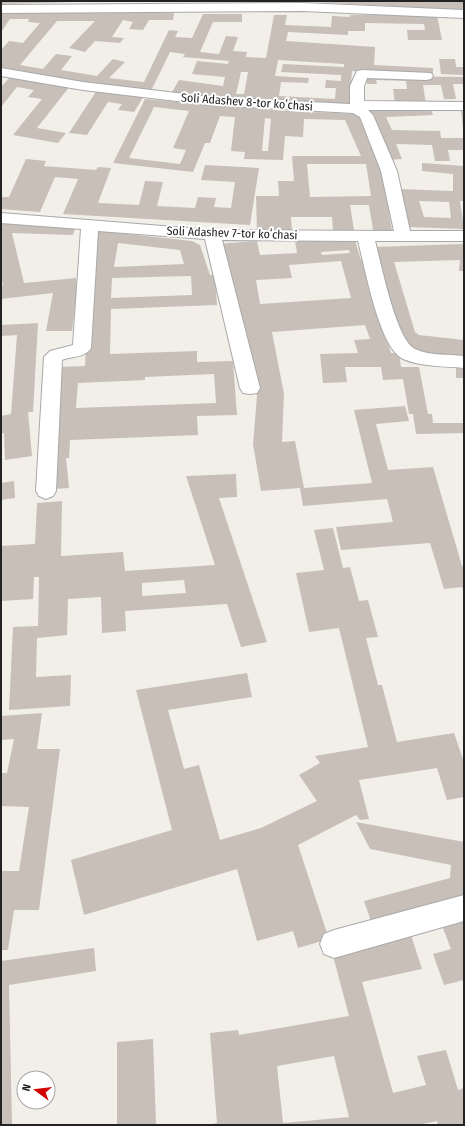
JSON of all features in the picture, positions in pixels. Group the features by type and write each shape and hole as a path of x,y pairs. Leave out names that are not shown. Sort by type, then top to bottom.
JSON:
{"street":[{"path":"1,9 143,4 303,4 464,14"},
{"name":"Soli Adashev 8-tor koʻchasi","path":"1,72 83,86 211,101 357,109 367,105 464,106"},
{"path":"404,236 389,171 366,115 357,109 357,86 362,74 426,76"},
{"name":"Soli Adashev 7-tor koʻchasi","path":"1,218 212,234 464,236"},
{"path":"46,491 53,357 60,352 77,351 82,348 90,224"},
{"path":"212,234 250,388"},
{"path":"365,236 390,329 403,350 415,356 464,362"},
{"path":"334,944 464,908"}],"building":[{"path":"1,1 74,1 75,2 1,4"},
{"path":"463,1 464,10 314,2"},
{"path":"115,10 139,13 174,13 173,20 149,20 143,30 129,29 133,22 123,20 112,37 124,38 120,43 95,41 85,52 69,48 95,21 57,21 20,65 43,69 56,54 72,56 61,70 97,76 113,59 125,62 109,78 144,82 169,30 178,31 175,37 192,38 203,14 242,14 242,22 213,22 200,52 219,54 226,36 238,37 233,51 247,52 246,57 266,58 274,15 287,15 285,25 331,27 332,16 437,15 442,40 408,40 407,30 425,30 424,24 365,23 365,31 348,31 348,35 288,32 286,41 375,47 374,65 433,68 433,76 352,71 349,108 171,94 179,80 223,86 225,77 192,74 197,61 228,64 229,61 183,57 185,54 170,52 151,91 88,85 1,71 1,50 9,41 23,43 40,23 28,22 29,19 10,19 1,32 1,13 113,13","holes":["278,60 344,64 344,67 283,64 281,72 341,75 341,81 326,80 325,88 336,88 335,99 279,96 281,82 308,83 309,78 275,76","241,72 248,72 244,94 236,94"]},
{"path":"439,59 455,59 456,67 464,67 464,75 441,74"},
{"path":"366,76 464,77 464,84 453,84 456,99 444,99 441,85 423,85 426,104 395,104 393,89 407,89 406,81 376,80 377,84 367,84"},
{"path":"10,77 70,86 37,128 66,133 58,143 13,135 42,99 28,97 34,90 17,87 1,107 1,87"},
{"path":"97,90 144,96 134,112 118,110 122,104 108,102 87,135 69,133"},
{"path":"145,99 287,111 360,114 379,155 392,230 373,230 369,205 350,205 354,230 333,231 332,217 291,217 292,231 257,231 256,196 279,196 278,181 294,181 292,156 361,156 345,120 304,119 303,137 285,136 283,160 244,159 245,152 231,151 235,117 220,116 210,143 205,143 193,172 113,163","holes":["154,107 189,111 173,148 186,150 180,164 129,158","265,118 271,119 268,151 262,151","307,164 366,164 371,196 310,197"]},
{"path":"430,107 433,115 386,117 392,130 440,131 441,138 464,138 464,150 448,150 450,161 435,161 432,145 396,144 402,159 389,160 368,109"},
{"path":"461,110 464,110 464,129 463,129"},
{"path":"26,159 46,161 44,166 96,170 98,167 111,168 98,203 139,205 145,181 163,182 157,206 195,208 198,197 216,198 214,207 231,208 235,182 201,180 205,165 259,168 250,225 63,214 78,179 55,177 40,212 1,209 1,197 9,197"},
{"path":"422,163 464,166 464,201 460,201 464,229 408,227 398,189 453,191 453,174 422,171","holes":["419,201 449,202 451,218 424,217"]},
{"path":"1,222 76,225 73,235 12,233 24,283 76,278 77,290 72,331 46,331 53,293 1,299 1,286 3,286 1,276"},
{"path":"99,231 192,241 200,245 210,275 215,275 217,305 111,309 110,354 197,351 197,362 233,361 237,415 197,416 198,435 70,440 69,458 66,458 69,488 54,489 57,367 85,366 90,279","holes":["118,243 180,250 184,264 114,267","191,276 192,295 111,298 112,278","214,374 216,403 76,408 78,383 145,380 145,377"]},
{"path":"354,237 361,260 363,260 391,353 399,353 401,367 419,367 428,414 432,414 433,423 464,423 464,433 416,434 413,414 409,414 403,379 383,380 381,367 345,367 347,382 323,383 320,354 358,353 354,340 370,339 365,325 272,332 284,394 282,442 295,441 304,488 372,483 354,410 405,406 409,421 376,424 388,470 433,467 462,566 464,566 464,591 462,587 444,589 430,543 341,550 336,527 393,522 387,499 303,506 300,488 261,491 253,444 257,396 249,354 244,354 230,269 221,269 217,244 257,241 260,255 297,253 295,241","holes":["349,250 350,253 322,255 321,252","341,261 351,298 260,304 256,280 292,278 289,265"]},
{"path":"464,244 464,271 459,271 460,260 394,262 415,332 419,335 464,340 464,358 417,352 401,341 374,247"},
{"path":"38,323 33,412 28,412 32,456 5,460 4,433 1,433 1,416 11,414 17,335 1,336 1,325"},
{"path":"456,368 464,369 464,378 456,378"},
{"path":"236,474 237,497 219,498 267,642 241,647 227,604 125,611 126,631 102,633 101,597 68,599 67,635 37,638 36,677 71,675 70,706 9,710 13,627 38,626 39,577 34,577 33,599 1,601 1,546 35,544 37,503 62,501 61,556 123,552 125,571 215,565 186,476","holes":["184,580 186,593 142,596 142,583"]},
{"path":"14,481 15,498 1,500 1,483"},
{"path":"333,528 343,568 350,567 359,601 368,600 378,637 366,638 378,685 382,685 397,742 454,733 464,762 464,797 447,800 437,768 359,780 369,819 360,820 356,815 298,845 329,939 298,948 293,931 257,941 237,869 84,915 71,860 172,830 136,690 247,673 252,697 168,710 184,769 199,765 220,840 261,828 317,801 299,775 320,763 315,756 368,747 339,628 309,632 296,573 324,570 314,530"},
{"path":"42,713 37,749 60,749 39,910 14,910 8,950 1,950 1,871 19,871 29,807 1,806 1,773 7,773 14,739 1,740 1,716"},
{"path":"356,822 464,842 464,905 374,930 364,901 450,878 451,865 370,849"},
{"path":"464,917 464,980 444,985 433,954 451,949 441,923"},
{"path":"411,935 422,969 362,982 393,1093 426,1085 417,1056 446,1050 458,1090 464,1088 464,1125 438,1125 437,1121 418,1125 206,1125 217,1123 210,1033 238,1030 239,1035 349,1016 332,952","holes":["334,1056 349,1117 283,1123 277,1066"]},
{"path":"94,948 96,971 9,985 12,1125 1,1125 1,961"},
{"path":"153,1039 156,1125 117,1125 117,1042"}]}
